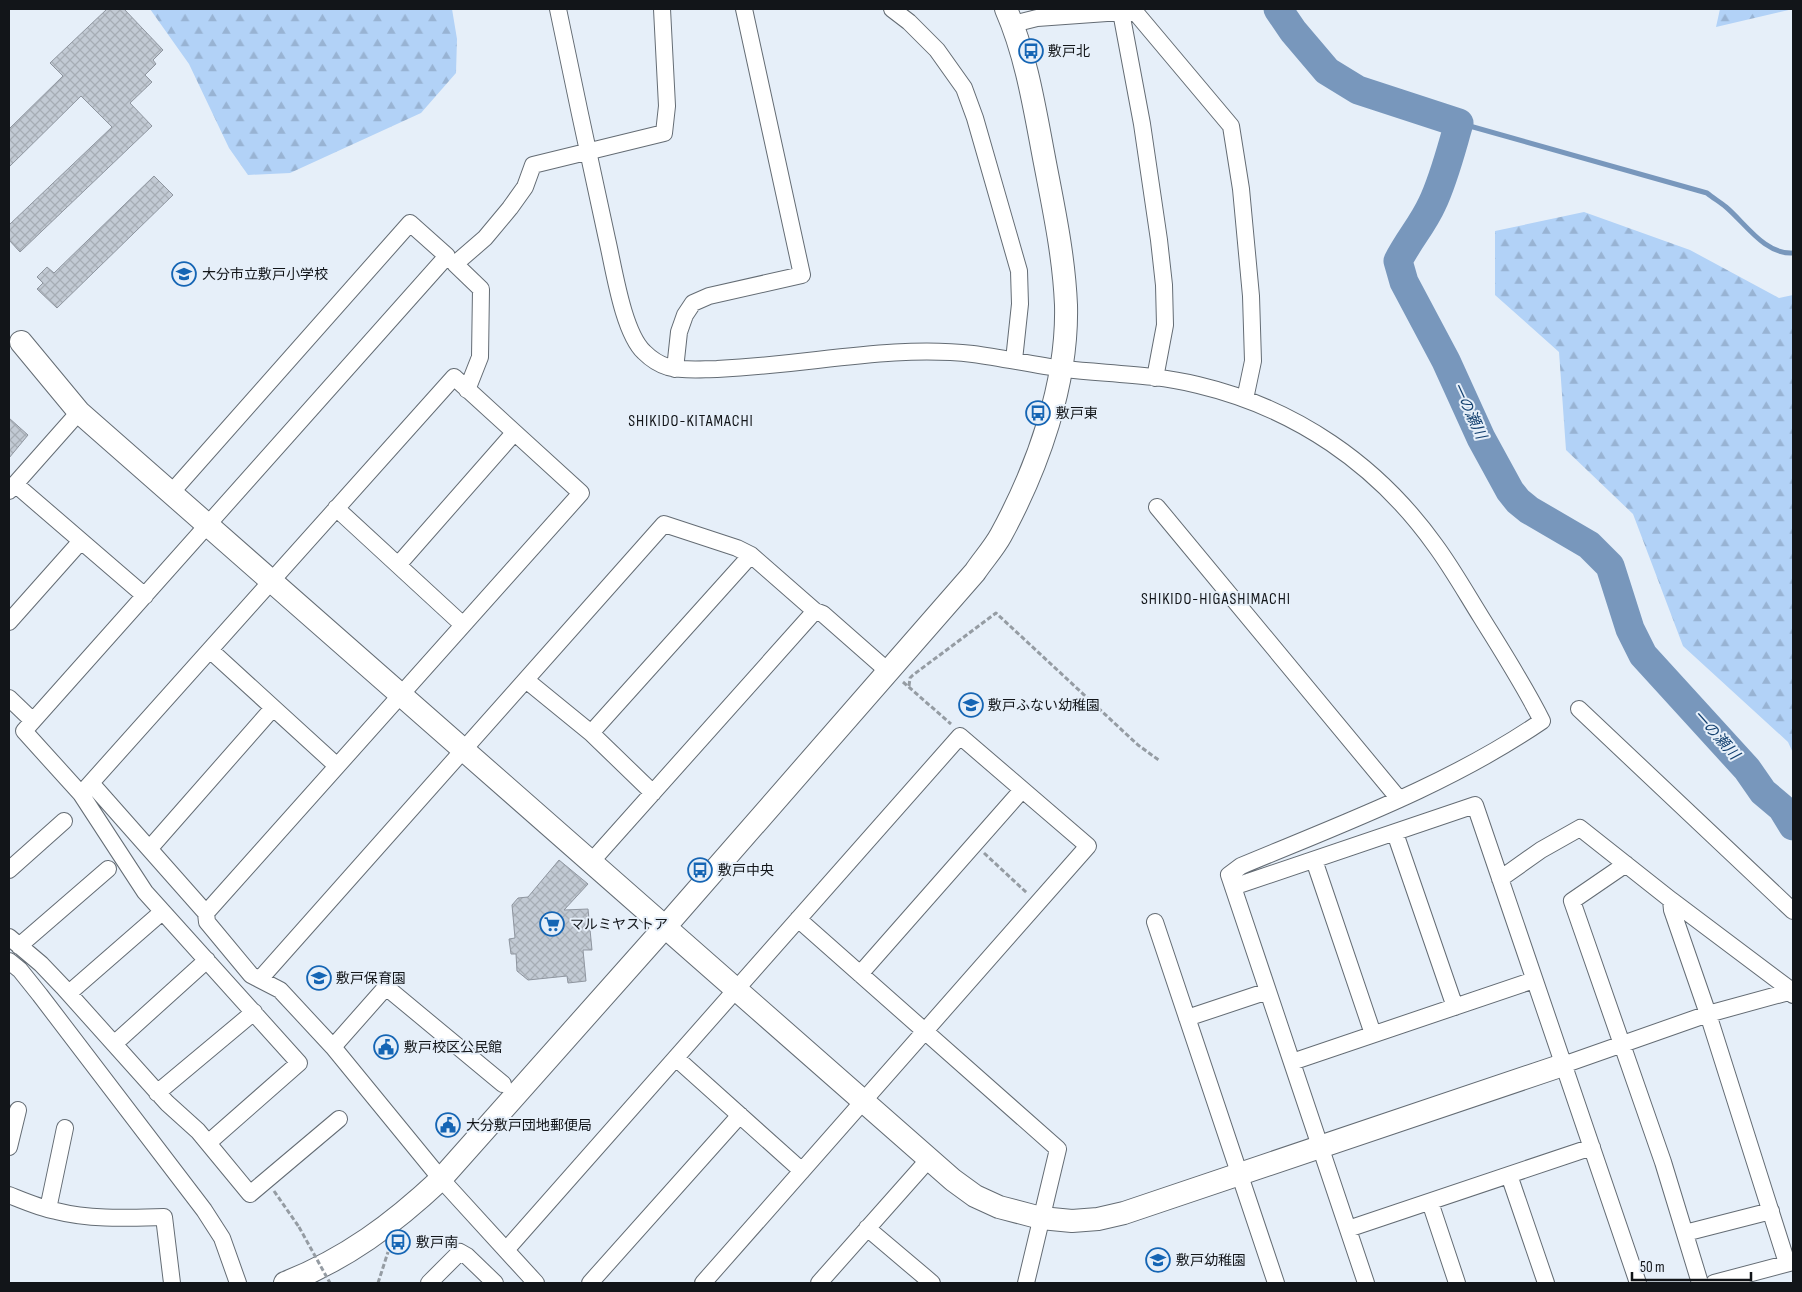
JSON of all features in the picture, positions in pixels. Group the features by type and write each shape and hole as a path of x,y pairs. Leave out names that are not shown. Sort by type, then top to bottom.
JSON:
{"street":[{"path":"558,9 587,151 622,304 630,331 640,349 656,363 674,369 757,367 888,353 929,351 970,354 1062,369 1118,373 1196,384 1245,399 1281,414 1346,452 1378,479 1406,509 1434,544 1458,580 1524,686 1542,721 1514,741 1469,766 1399,799 1242,866 1229,875 1366,1283"},
{"path":"467,390 480,357 481,290 455,264 485,238 510,208 525,187 533,165 664,133 667,106 662,9"},
{"path":"674,369 680,332 685,315 693,303 709,296 802,275 744,9"},
{"path":"892,9 909,22 937,50 964,88 975,118 1019,271 1020,304 1014,360"},
{"path":"1121,12 1142,124 1164,285 1165,325 1155,378"},
{"path":"285,1283 328,1264 368,1240 411,1207 441,1179 968,579 1000,537 1040,453 1062,369 1066,306 1061,250 1032,93 1009,16 1036,18 1121,12 1136,13 1230,126 1242,189 1251,296 1253,361 1245,399"},
{"path":"171,492 410,223 447,256 24,731 150,848 206,913 207,922 251,975 280,990 333,1047 441,1179 536,1283"},
{"path":"15,346 80,412 953,1180 976,1196 999,1206 1042,1218 1072,1221 1098,1219 1124,1213 1564,1065 1708,1014 1793,993"},
{"path":"86,789 454,377 581,492 206,913"},
{"path":"80,412 12,488 81,541 145,596"},
{"path":"398,565 514,433"},
{"path":"336,508 463,625"},
{"path":"1157,508 1399,799"},
{"path":"260,979 664,524 737,548 751,555 815,611 822,614 881,664"},
{"path":"9,622 81,541"},
{"path":"591,734 751,555"},
{"path":"591,862 815,611"},
{"path":"210,650 337,766"},
{"path":"526,680 591,734 653,793"},
{"path":"9,698 32,721"},
{"path":"150,848 273,708"},
{"path":"1579,709 1793,911"},
{"path":"506,1250 960,736 1088,846 703,1283"},
{"path":"86,789 137,881 162,912 299,1063 208,1143"},
{"path":"860,974 1022,790"},
{"path":"1233,887 1475,805 1638,1283"},
{"path":"9,870 64,822"},
{"path":"1500,879 1541,850 1580,828 1793,993"},
{"path":"1395,833 1455,1007"},
{"path":"1314,860 1373,1034"},
{"path":"1626,864 1572,901 1663,1162 1700,1283"},
{"path":"108,869 14,941 41,964 158,1093 198,1131 250,1194 339,1119"},
{"path":"1671,900 1672,910 1708,1014 1771,1211 1790,1262 1714,1283"},
{"path":"69,994 162,912"},
{"path":"798,919 1058,1150 1026,1283"},
{"path":"1155,922 1276,1283"},
{"path":"114,1044 207,960"},
{"path":"9,961 20,970 35,989 204,1210 222,1238 238,1283"},
{"path":"1292,1062 1534,980"},
{"path":"333,1047 386,987 503,1084"},
{"path":"1187,1018 1268,991"},
{"path":"158,1093 254,1012"},
{"path":"676,1058 802,1171"},
{"path":"9,1147 18,1110"},
{"path":"590,1283 740,1115"},
{"path":"48,1209 65,1128"},
{"path":"1348,1229 1592,1147"},
{"path":"818,1283 929,1159"},
{"path":"1509,1175 1546,1283"},
{"path":"9,1195 48,1209 100,1217 164,1217 172,1283"},
{"path":"1430,1202 1457,1283"},
{"path":"1685,1233 1771,1211"},
{"path":"868,1228 932,1283"},
{"path":"429,1283 460,1252 467,1256 495,1283"}],"path":[{"path":"909,686 910,678 996,613 1138,745 1160,762"},
{"path":"900,679 957,729 960,736"},
{"path":"975,844 1038,903"},
{"path":"266,1180 287,1207 330,1283"},
{"path":"378,1283 388,1252"}],"green space":[{"path":"150,9 452,9 457,39 456,73 421,113 290,173 248,175 229,148 189,64"},
{"path":"1720,9 1793,9 1716,27"},
{"path":"1584,212 1690,250 1779,298 1793,295 1793,753 1788,742 1683,646 1633,514 1566,450 1559,352 1495,295 1495,231"}],"building":[{"path":"107,9 124,9 163,50 153,60 156,64 145,75 152,82 130,103 152,126 20,252 9,240 9,225 112,127 81,96 9,167 9,129 63,76 50,63"},
{"path":"154,176 173,195 57,308 37,289 43,283 37,277 47,267 54,273"},
{"path":"9,418 28,435 9,458"},
{"name":"マルミヤストア","path":"559,860 588,884 564,910 588,909 592,950 583,950 586,981 568,983 567,976 528,980 517,971 516,954 511,954 509,939 515,938 512,905 518,898 528,897"}],"waterway":[{"name":"一の瀬川","path":"1278,9 1293,31 1327,71 1358,90 1459,123 1436,194 1424,219 1398,261 1404,282 1446,361 1481,438 1510,491 1529,510 1589,545 1610,566 1630,629 1643,655 1747,769 1763,792 1782,808 1793,826"},
{"path":"1459,123 1707,193 1726,207 1765,244 1773,249 1793,253"}],"place":[{"name":"敷戸北","path":"1031,51"},
{"name":"大分市立敷戸小学校","path":"184,274"},
{"name":"敷戸東","path":"1038,413"},
{"name":"敷戸ふない幼稚園","path":"971,705"},
{"name":"敷戸中央","path":"700,870"},
{"name":"マルミヤストア","path":"552,924"},
{"name":"敷戸保育園","path":"319,978"},
{"name":"敷戸校区公民館","path":"386,1047"},
{"name":"大分敷戸団地郵便局","path":"448,1125"},
{"name":"敷戸南","path":"398,1242"},
{"name":"敷戸幼稚園","path":"1158,1260"}],"district":[{"name":"SHIKIDO-KITAMACHI","path":"691,421"},
{"name":"SHIKIDO-HIGASHIMACHI","path":"1216,599"}]}
